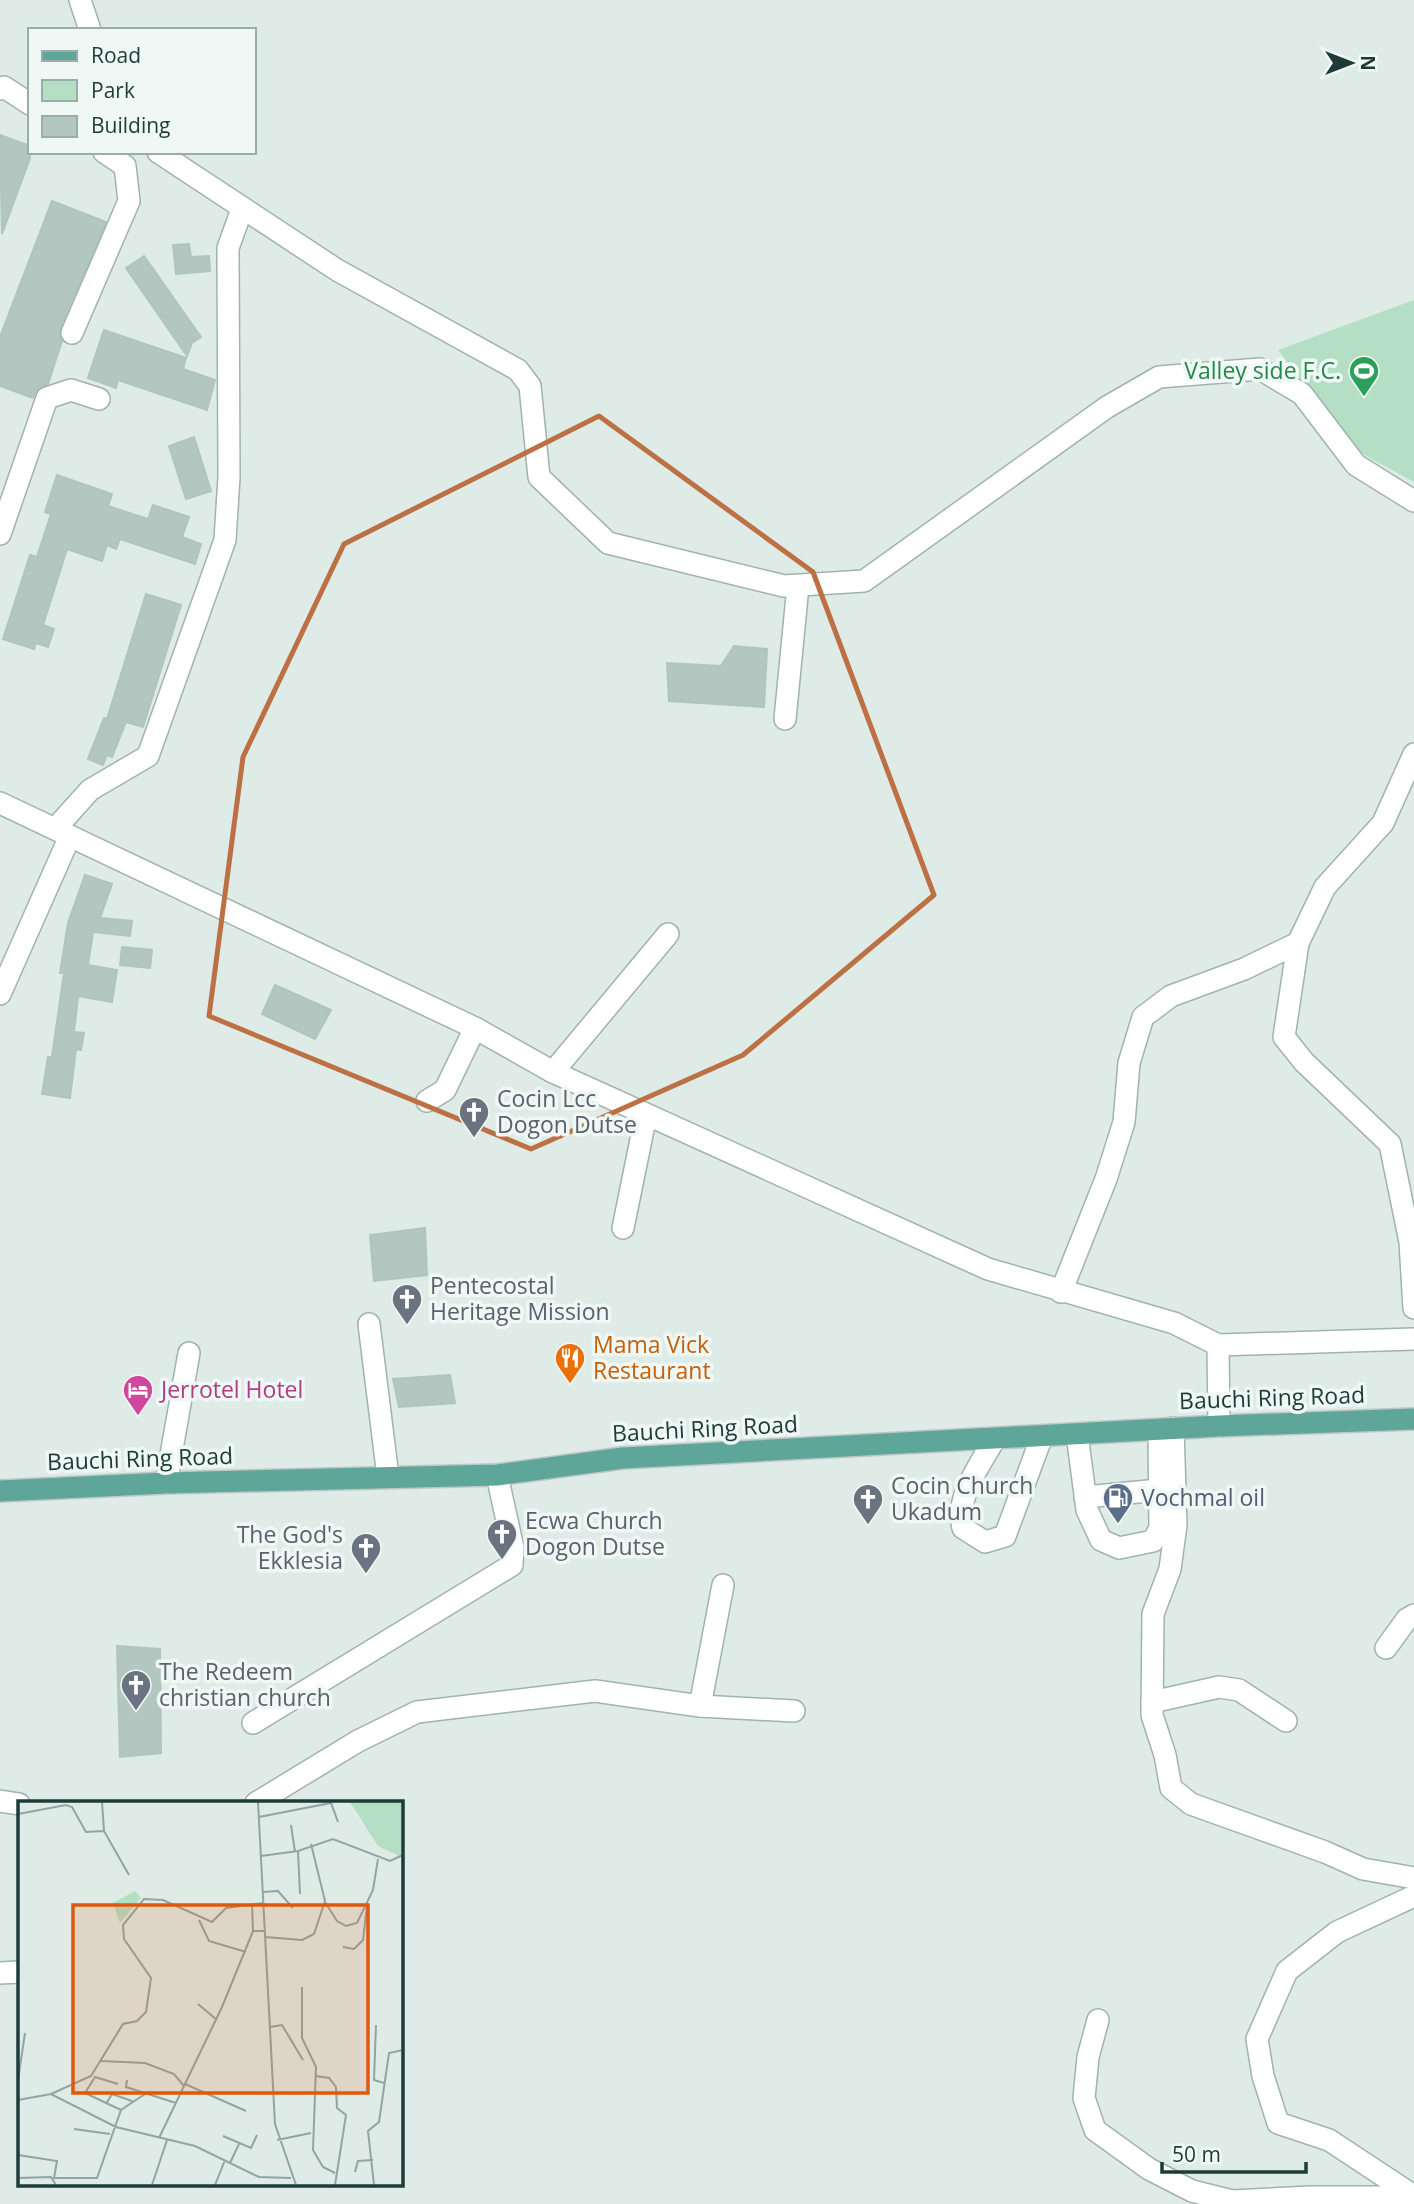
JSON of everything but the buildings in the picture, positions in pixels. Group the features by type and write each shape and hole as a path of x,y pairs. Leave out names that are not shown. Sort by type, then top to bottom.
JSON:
{"main road":[{"name":"Bauchi Ring Road","path":"0,1491 166,1483 497,1475 623,1458 1219,1426 1414,1419"}],"street":[{"path":"80,0 89,28"},
{"path":"0,89 4,87 28,103"},
{"path":"72,333 129,201 125,166 107,154"},
{"path":"162,154 337,270 518,370 530,386 539,477 608,543 784,586 864,581 1107,407 1158,377 1260,369 1302,394 1356,464 1414,501"},
{"path":"0,994 62,833 90,790 148,756 225,540 229,477 228,248 242,209"},
{"path":"0,534 47,398 71,390 99,399"},
{"path":"785,719 798,586"},
{"path":"1414,754 1383,823 1325,887 1298,943 1284,1037 1304,1062 1390,1144 1410,1242 1414,1308"},
{"path":"0,803 475,1028 553,1072 988,1269 1174,1323 1219,1345 1414,1339"},
{"path":"553,1072 668,934"},
{"path":"1061,1292 1106,1179 1124,1122 1129,1063 1143,1017 1171,996 1244,970 1298,943"},
{"path":"427,1101 445,1090 475,1028"},
{"path":"624,1228 646,1115"},
{"path":"369,1324 388,1477"},
{"path":"1219,1345 1219,1426"},
{"path":"166,1483 189,1353"},
{"path":"1077,1434 1087,1510 1101,1540 1119,1548 1153,1541 1160,1528 1159,1490 1166,1429"},
{"path":"1166,1429 1176,1525 1170,1569 1153,1614 1152,1715 1165,1755 1171,1788 1191,1804 1325,1852 1363,1869 1414,1878"},
{"path":"995,1438 962,1500 960,1514 963,1528 985,1542 1005,1536 1042,1436"},
{"path":"253,1723 512,1565 513,1548 497,1475"},
{"path":"1085,1497 1159,1490"},
{"path":"700,1706 723,1585"},
{"path":"1386,1648 1407,1619 1414,1615"},
{"path":"1152,1702 1219,1687 1239,1690 1286,1721"},
{"path":"259,1801 358,1741 417,1712 595,1691 700,1706 794,1711"},
{"path":"0,1801 18,1804"},
{"path":"1414,1896 1337,1932 1287,1971 1257,2039 1263,2076 1278,2123 1329,2140 1414,2196"},
{"path":"0,1973 18,1972"},
{"path":"1098,2020 1088,2057 1084,2098 1095,2130 1149,2169 1192,2191 1231,2201 1414,2196"}],"highlighted area":[{"path":"599,416 813,572 934,895 743,1055 531,1149 209,1016 243,757 344,544"}],"green space":[{"name":"Valley side F.C.","path":"1414,300 1414,482 1350,447 1278,350"}],"place":[{"name":"Valley side F.C.","path":"1364,398"},
{"name":"Cocin Lcc Dogon Dutse","path":"474,1139"},
{"name":"Pentecostal Heritage Mission","path":"407,1326"},
{"name":"Mama Vick Restaurant","path":"570,1385"},
{"name":"Jerrotel Hotel","path":"138,1417"},
{"name":"Vochmal oil","path":"1118,1525"},
{"name":"Cocin Church Ukadum","path":"868,1526"},
{"name":"Ecwa Church Dogon Dutse","path":"502,1561"},
{"name":"The God's Ekklesia","path":"366,1575"},
{"name":"The Redeem christian church","path":"136,1712"}]}
